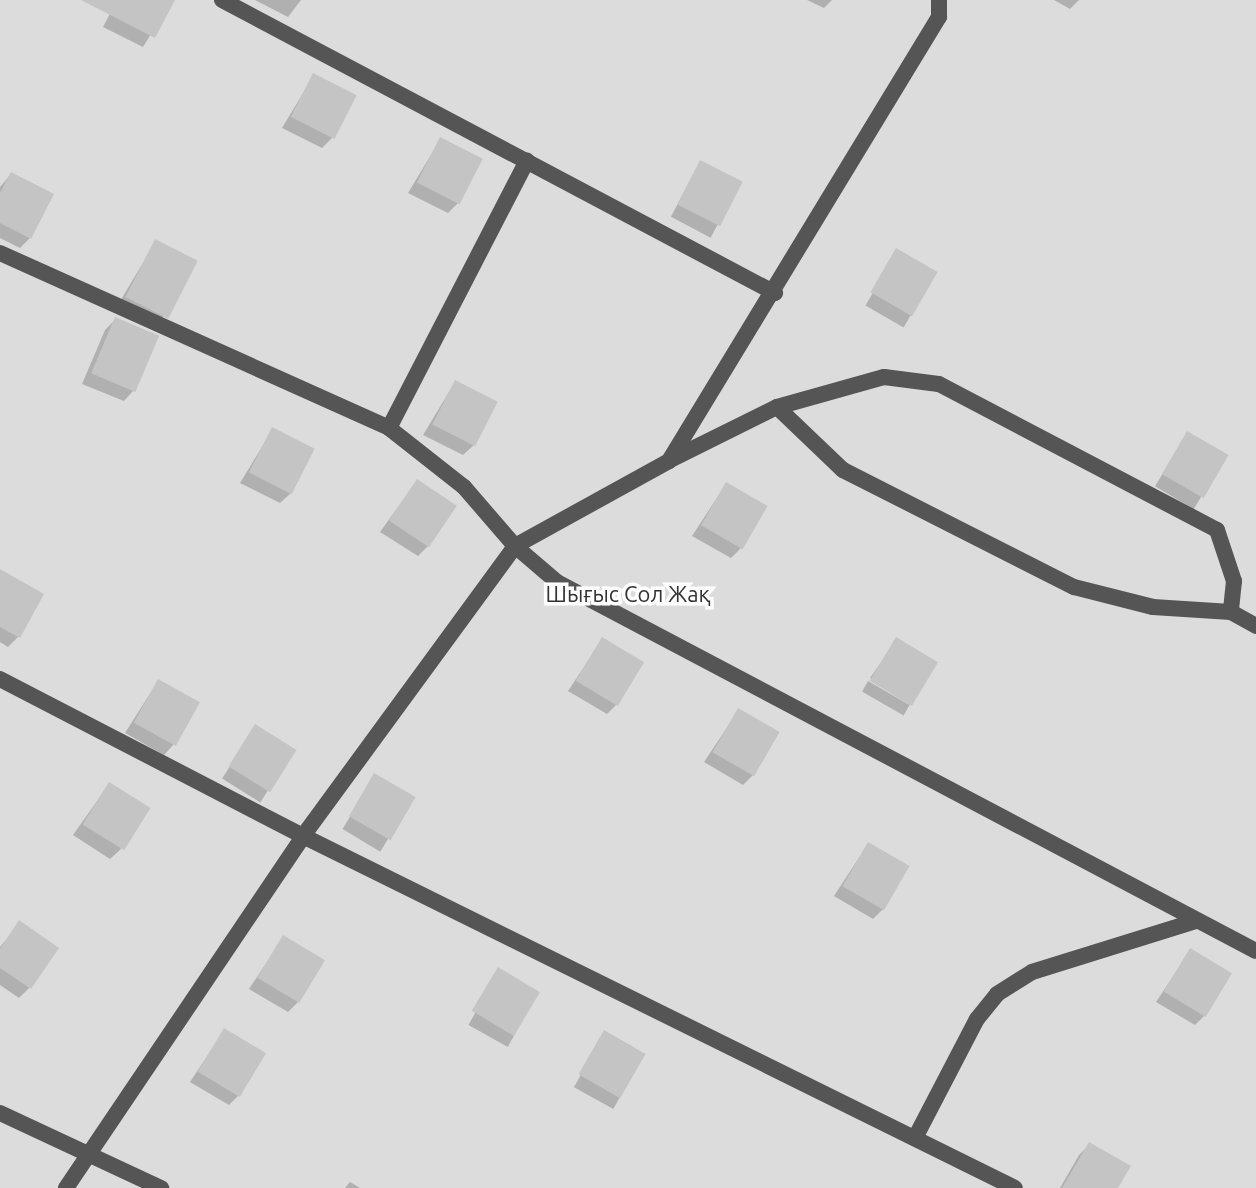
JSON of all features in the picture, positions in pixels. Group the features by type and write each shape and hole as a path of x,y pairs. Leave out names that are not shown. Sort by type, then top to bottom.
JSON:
{"street":[{"path":"222,0 775,293"},
{"path":"669,461 775,293 939,17 939,0"},
{"path":"389,428 527,161"},
{"path":"0,253 389,428 464,487 515,546 557,582 1256,951"},
{"path":"66,1188 303,836 515,546 669,461 777,407 884,377 939,384 976,400 1217,530 1234,581 1231,612"},
{"path":"777,407 843,470 1074,587 1153,607 1231,612 1256,626"},
{"path":"0,679 303,836 1015,1188"},
{"path":"915,1138 977,1019 997,994 1032,972 1196,921"},
{"path":"0,1113 161,1188"}],"green space":[{"name":"Шығыс Сол Жақ","path":"0,0 1256,0 1256,1188 0,1188"}],"building":[{"path":"81,0 175,0 155,38"},
{"path":"313,73 357,95 334,139 291,117"},
{"path":"440,137 483,159 460,204 417,182"},
{"path":"700,160 743,182 720,226 677,205"},
{"path":"11,172 54,194 31,239 0,223 0,193"},
{"path":"155,239 198,261 168,319 125,297"},
{"path":"896,248 938,272 912,316 870,292"},
{"path":"115,317 159,336 135,392 91,373"},
{"path":"455,380 498,402 475,446 432,425"},
{"path":"272,427 315,449 292,494 249,472"},
{"path":"1187,431 1229,455 1204,498 1162,474"},
{"path":"417,479 457,506 429,547 389,520"},
{"path":"726,482 768,506 743,549 701,525"},
{"path":"0,569 44,594 20,638 0,627"},
{"path":"602,637 644,662 618,706 576,681"},
{"path":"896,637 938,662 912,706 870,681"},
{"path":"158,679 200,702 176,746 134,723"},
{"path":"738,708 780,732 754,776 712,752"},
{"path":"255,724 297,750 270,792 229,766"},
{"path":"374,773 416,797 391,840 349,816"},
{"path":"109,782 151,808 124,850 83,824"},
{"path":"868,842 910,866 884,910 842,886"},
{"path":"19,920 59,948 31,989 0,968 0,949"},
{"path":"283,935 325,960 299,1003 257,978"},
{"path":"1190,948 1232,973 1206,1017 1164,992"},
{"path":"498,967 540,992 514,1036 472,1011"},
{"path":"224,1028 266,1053 240,1097 198,1072"},
{"path":"604,1030 646,1054 620,1098 578,1074"},
{"path":"1089,1142 1131,1166 1118,1188 1062,1188"}]}
